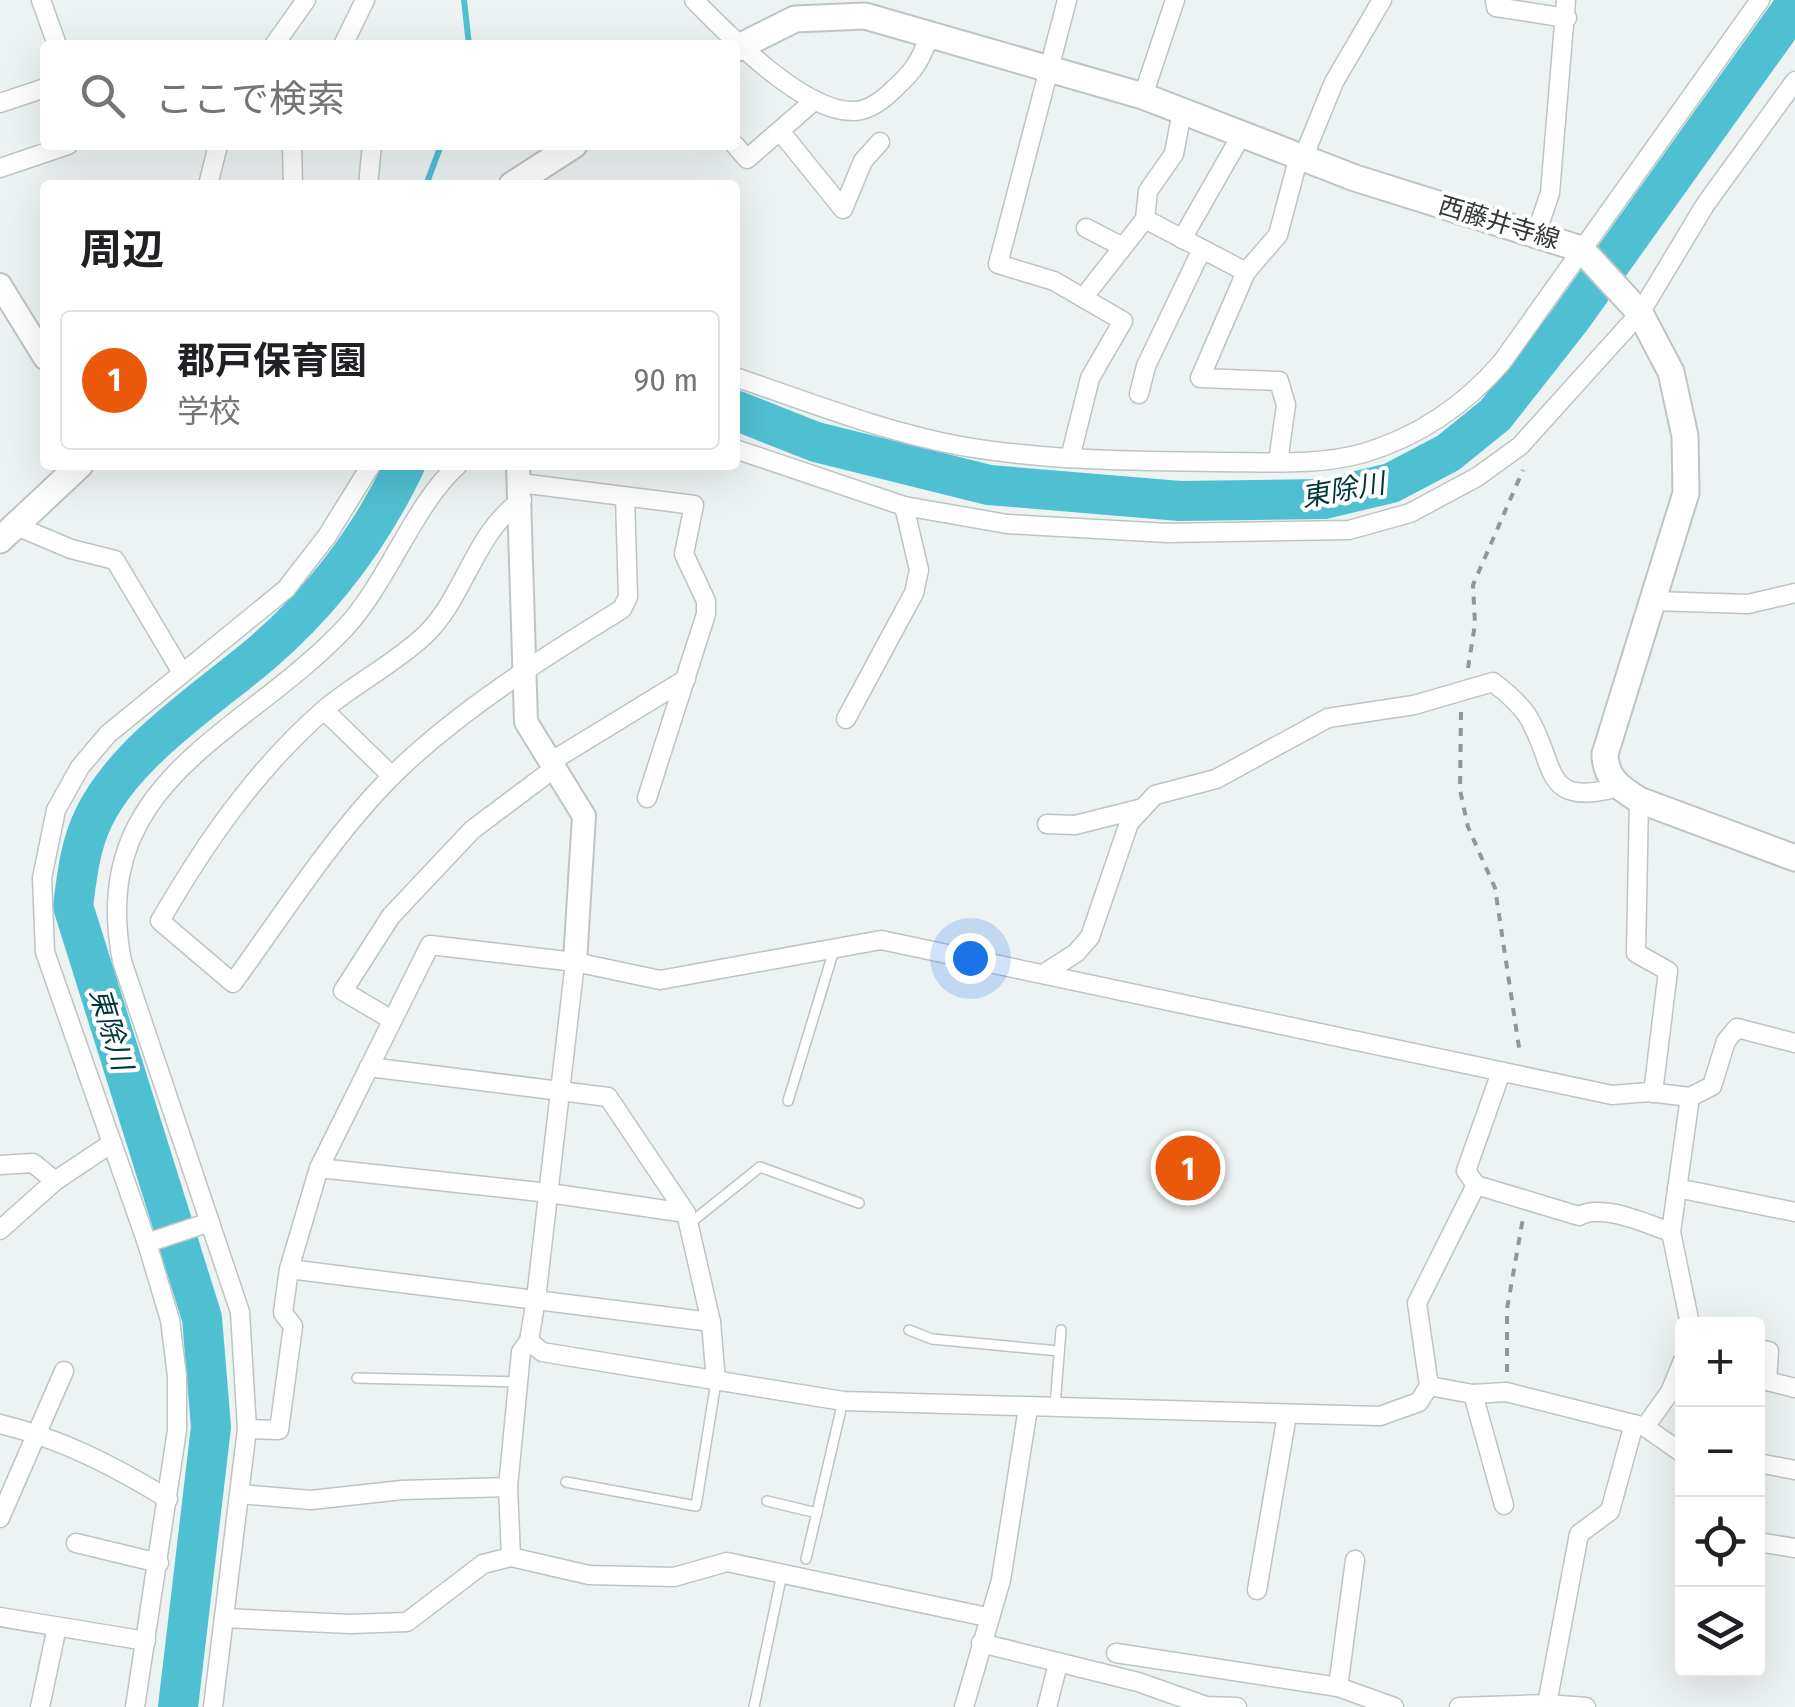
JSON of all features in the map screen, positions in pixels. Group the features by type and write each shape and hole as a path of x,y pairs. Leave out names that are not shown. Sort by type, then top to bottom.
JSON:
{"main road":[{"name":"西藤井寺線","path":"740,46 795,19 869,8 930,32 1142,96 1301,157 1581,248 1634,304 1671,372 1685,436 1686,493 1605,754 1605,767 1629,794"},
{"path":"520,180 566,150"},
{"path":"7,532 75,470"},
{"path":"1629,794 1710,822 1773,852 1795,858"}],"street":[{"path":"41,0 55,40"},
{"path":"278,40 306,0"},
{"path":"345,40 365,0"},
{"path":"694,0 731,40"},
{"path":"1067,0 1030,128 998,264 1054,280 1123,321 1090,378 1070,458"},
{"path":"1142,96 1175,0"},
{"path":"1278,462 1286,405 1279,382 1200,378 1246,272 1278,235 1301,157 1334,82 1382,0"},
{"path":"1495,0 1496,7 1566,9 1550,193 1536,234"},
{"path":"740,380 958,445 1070,458 1278,462 1362,454 1405,438 1474,394 1502,362 1760,0"},
{"path":"740,49 815,100 845,111 861,111 882,101 921,64 930,32"},
{"path":"740,451 904,506 1007,524 1168,533 1349,530 1410,513 1477,477 1528,436 1634,304 1795,80"},
{"path":"0,103 40,90"},
{"path":"739,150 748,159 815,100"},
{"path":"1083,298 1145,218 1148,191 1174,154 1182,111"},
{"path":"780,131 843,209 864,161 880,142"},
{"path":"1182,238 1242,134"},
{"path":"0,168 53,150"},
{"path":"209,180 217,150"},
{"path":"292,150 293,180"},
{"path":"368,180 372,150"},
{"path":"1145,218 1246,272"},
{"path":"1086,228 1123,247"},
{"path":"1139,394 1146,366 1202,249"},
{"path":"0,284 40,350"},
{"path":"134,1707 177,1430 177,1376 170,1320 152,1242 112,1143 45,952 42,878 56,810 80,767 108,734 286,589 368,470"},
{"path":"212,1707 248,1429 240,1312 205,1224 122,961 114,918 126,844 140,815 163,785 220,730 346,627 455,470"},
{"path":"520,483 694,505 684,554 706,601 706,614 648,798"},
{"path":"511,1557 508,1487 518,1382 521,1352 530,1342 562,1092 576,962 584,816 526,722 520,483"},
{"path":"520,483 426,634 324,710 258,777 203,846 160,921 233,984 298,893 392,776 525,668 622,610 628,597 625,496"},
{"path":"846,719 914,593 919,570 904,506"},
{"path":"7,532 115,560 181,671"},
{"path":"1654,601 1748,604 1795,593"},
{"path":"392,1020 342,991 390,916 472,830 554,764 686,679"},
{"path":"1048,824 1074,825 1138,809 1155,795 1216,778 1328,718 1462,694 1493,682 1529,718 1557,784 1572,792 1629,794 1636,953 1668,971 1653,1093"},
{"path":"324,710 392,776"},
{"path":"1042,974 1076,953 1090,936 1116,856 1138,809"},
{"path":"248,1429 279,1430 293,1326 284,1313 288,1269 319,1168 430,945 576,962 660,980 881,940 1612,1095 1653,1093 1690,1098 1712,1086 1726,1041 1737,1028 1794,1039"},
{"path":"369,1067 608,1097 687,1218 712,1322 716,1382"},
{"path":"1500,1072 1466,1171 1476,1186 1579,1216 1589,1211 1602,1212 1671,1232"},
{"path":"1689,1317 1671,1232 1690,1098"},
{"path":"0,1230 54,1180 112,1143"},
{"path":"0,1165 33,1163 54,1180"},
{"path":"319,1168 549,1192 687,1218"},
{"path":"530,1342 542,1352 843,1401 1380,1416 1418,1402 1429,1386 1417,1303 1476,1186"},
{"path":"1678,1188 1795,1212"},
{"path":"152,1242 205,1224"},
{"path":"288,1269 712,1322"},
{"path":"1765,1350 1769,1351 1767,1381 1795,1388"},
{"path":"0,1518 64,1371"},
{"path":"1547,1704 1578,1534 1610,1511 1639,1426 1670,1392 1675,1380"},
{"path":"1429,1386 1474,1394 1506,1392 1639,1426 1675,1448"},
{"path":"1474,1394 1504,1504"},
{"path":"964,1707 1001,1580 1028,1408"},
{"path":"1258,1590 1287,1415"},
{"path":"0,1424 37,1433 111,1464 168,1499"},
{"path":"1765,1464 1795,1470"},
{"path":"240,1494 311,1500 402,1490 508,1487"},
{"path":"76,1543 159,1563"},
{"path":"1765,1543 1795,1548"},
{"path":"224,1618 350,1624 406,1622 483,1564 511,1557 589,1574 674,1577 728,1562 988,1616"},
{"path":"1338,1686 1355,1560"},
{"path":"0,1616 146,1641"},
{"path":"40,1707 57,1627"},
{"path":"981,1643 1138,1682 1206,1706 1237,1707"},
{"path":"1116,1653 1338,1686 1394,1707"},
{"path":"1047,1707 1058,1664"},
{"path":"1458,1707 1586,1707"}],"lane":[{"path":"788,1101 834,948"},
{"path":"687,1218 760,1167 860,1203"},
{"path":"910,1330 932,1339 1060,1351"},
{"path":"1055,1409 1061,1330"},
{"path":"357,1378 518,1382"},
{"path":"566,1482 696,1506 716,1382"},
{"path":"806,1559 843,1401"},
{"path":"767,1500 817,1513"},
{"path":"754,1707 782,1574"}],"path":[{"path":"1524,1077 1495,888 1468,826 1460,790 1462,694 1476,624 1472,585 1529,458 1528,436"},
{"path":"1506,1392 1509,1294 1526,1201"}],"waterway":[{"path":"464,0 468,40"},
{"name":"東除川","path":"740,412 816,442 989,485 1180,501 1324,499 1391,483 1448,453 1495,415 1569,321 1795,5"},
{"path":"428,180 439,150"},
{"name":"東除川","path":"178,1707 211,1427 202,1318 73,906 80,861 94,817 126,770 305,611 361,542 402,470"}],"place":[{"name":"郡戸保育園","path":"1188,1168"}]}
